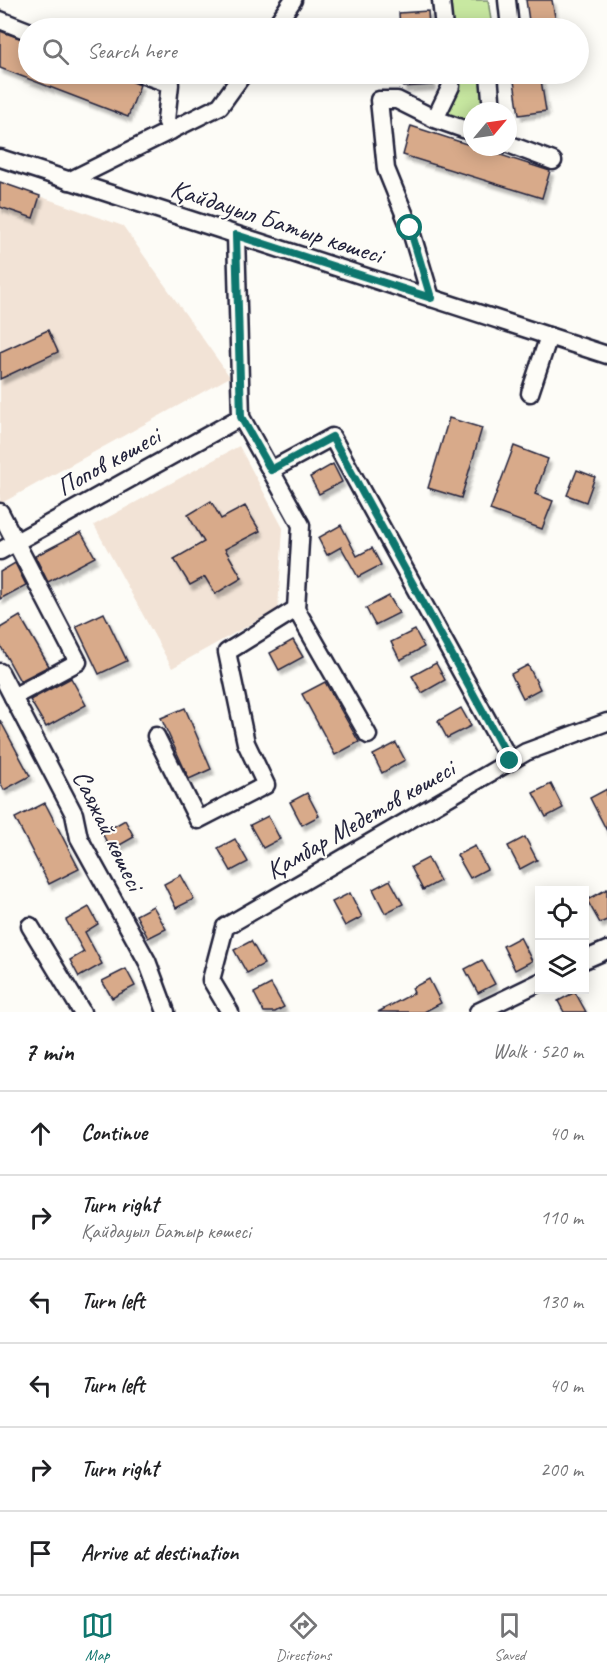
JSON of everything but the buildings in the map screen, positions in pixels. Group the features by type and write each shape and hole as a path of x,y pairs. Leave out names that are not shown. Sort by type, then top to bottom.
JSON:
{"street":[{"path":"281,18 293,0"},
{"path":"441,0 443,18"},
{"path":"507,0 509,18"},
{"path":"0,20 18,27"},
{"path":"170,84 166,120 171,131"},
{"path":"69,181 220,106 236,84"},
{"path":"435,119 451,84"},
{"path":"490,84 491,102"},
{"path":"431,298 410,228 387,169 379,100 398,100 435,119 463,129"},
{"path":"517,147 553,160"},
{"name":"Қайдауыл Батыр көшесі","path":"0,158 607,355"},
{"path":"236,235 241,417 301,525 296,609 368,735"},
{"path":"530,393 549,336"},
{"name":"Попов көшесі","path":"7,547 241,417"},
{"path":"271,470 332,437 510,761"},
{"path":"0,512 7,547 78,662 13,697"},
{"path":"156,736 198,820 266,785 246,743 227,652 296,609"},
{"name":"Саяжай көшесі","path":"0,672 74,814 79,838 147,960 166,1012"},
{"name":"Қамбар Медетов көшесі","path":"226,1011 211,980 225,927 526,752 607,722"},
{"path":"30,926 82,1012"},
{"path":"589,958 607,950"},
{"path":"478,1012 535,984"}],"shaded area":[{"path":"0,182 123,226 230,377 0,504"},
{"path":"239,446 283,528 278,609 172,668 94,525"}],"green space":[{"path":"448,0 488,0 491,18 450,18"},
{"path":"453,84 480,84 483,102 463,102 463,119 444,114"}],"route":[{"path":"410,228 431,298 236,235 241,417 271,470 332,437 510,761"}]}
